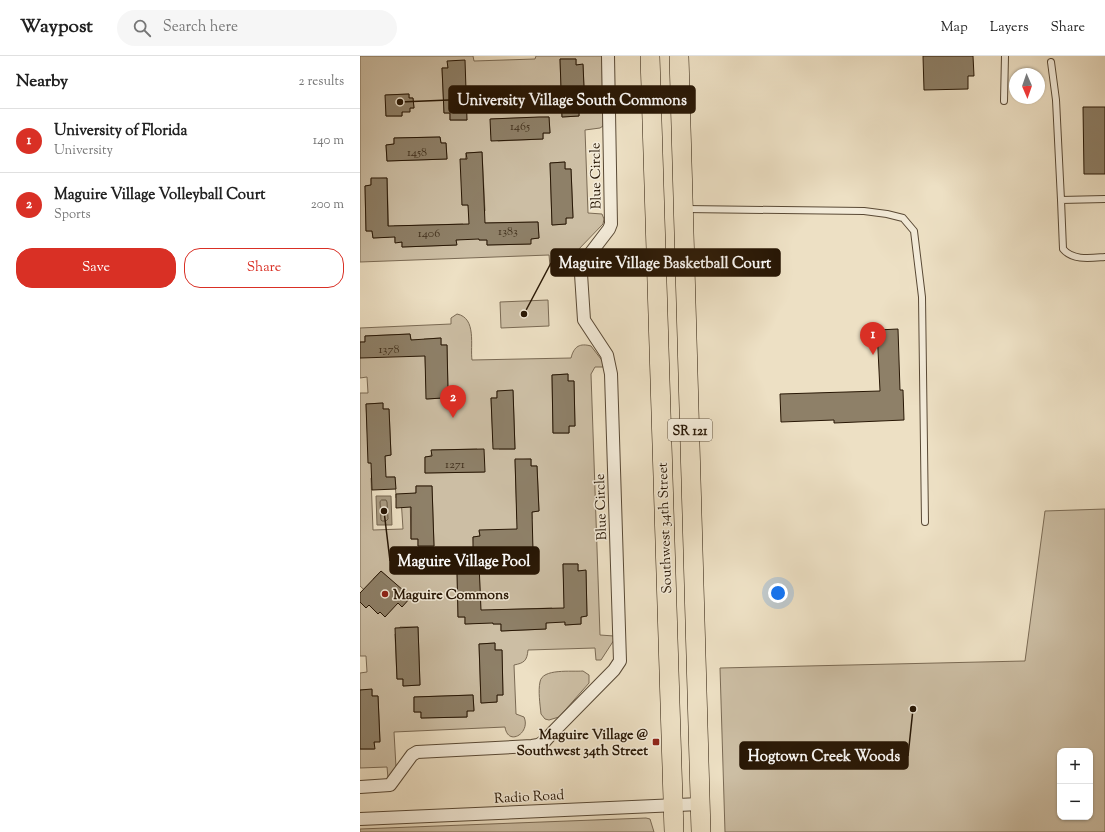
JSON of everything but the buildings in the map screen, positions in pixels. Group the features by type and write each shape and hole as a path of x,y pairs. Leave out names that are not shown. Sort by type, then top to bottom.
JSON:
{"main road":[{"name":"Southwest 34th Street","path":"650,56 674,832"},
{"name":"Southwest 34th Street","path":"679,56 701,832"}],"street":[{"name":"Blue Circle","path":"360,787 390,785 412,755 417,752 538,745 554,732 614,670 620,661 611,374 606,356 584,320 581,274 583,263 608,230 611,222 608,56"},
{"name":"Radio Road","path":"360,819 700,804"}],"lane":[{"path":"1004,100 1005,56"},
{"path":"1051,62 1056,100 1063,249 1066,253 1079,258 1105,257"},
{"path":"1060,200 1105,199"},
{"path":"684,209 864,211 903,218 914,231 922,297 925,522"}],"shaded area":[{"path":"360,56 473,56 474,61 535,59 536,56 602,56 603,126 600,128 585,130 588,213 602,214 604,219 603,224 577,251 569,251 559,259 563,264 557,268 550,266 549,255 360,262","holes":["560,59 576,59 576,65 583,65 585,110 579,111 579,116 562,117","448,61 467,120 450,120 450,113 444,113 442,68 448,68","409,94 409,98 413,98 414,108 410,108 402,112 402,116 386,116 386,95","549,117 550,133 543,133 543,139 498,141 491,135 491,119","440,137 441,143 446,143 447,159 387,161 386,145 394,144 394,138","482,152 485,211 469,212 468,205 462,205 466,153","565,162 565,169 571,169 573,217 566,218 566,224 552,225 550,163","387,178 389,237 373,238 372,231 366,231 365,186 371,185 371,179","538,222 539,238 531,239 530,244 487,245 487,240 479,240 478,223","463,224 464,239 456,240 456,245 402,247 402,242 395,242 394,226"]},
{"path":"548,300 549,326 501,328 500,302"},
{"path":"457,314 468,321 471,333 472,360 571,358 578,346 584,345 591,346 604,363 603,367 595,367 591,374 600,635 614,636 614,640 601,660 596,660 595,648 528,650 527,657 524,661 514,665 516,714 524,717 525,723 522,732 518,736 510,736 505,727 394,732 396,767 388,778 387,767 360,768 360,749 374,749 374,742 380,741 378,696 372,696 372,690 360,690 360,673 367,672 366,656 360,656 360,602 366,608 369,605 378,614 380,612 385,617 395,600 402,606 411,597 402,589 395,596 391,580 381,571 373,579 382,587 373,598 360,586 360,393 368,393 367,377 360,378 360,358 417,340 411,340 410,334 365,336 365,342 360,342 360,328 451,324 451,318","holes":["441,338 441,345 447,345 448,391 443,391 443,398 427,399 424,339","568,374 568,381 574,381 575,426 569,426 569,433 553,433 552,375","497,391 513,391 515,449 499,449 498,442 493,442 491,398 497,398","383,403 383,409 389,409 391,455 385,456 385,462 369,463 366,404","477,449 484,472 425,473 425,457 431,456 432,450","531,459 531,466 537,466 539,511 532,512 532,519 517,519 515,460","395,477 396,498 401,498 403,529 373,530 371,478","416,486 432,486 434,546 418,546 418,539 411,539 410,494 416,493","479,531 532,535 533,551 474,553 473,537 480,536","464,564 479,564 481,623 465,624 465,617 458,617 457,571 464,571","563,564 578,564 578,571 586,571 587,616 581,617 581,624 565,625","552,608 552,622 546,623 546,629 501,631 501,624 493,624 493,610","400,627 418,627 420,685 403,686 403,679 397,679 395,634 400,633","495,643 495,650 502,650 503,695 497,695 497,702 481,703 479,644","473,695 474,710 467,711 467,717 421,718 421,712 414,712 414,697"]},
{"path":"1105,509 1105,832 725,832 720,668 1025,661 1045,511"},
{"path":"583,671 589,675 589,683 559,717 549,720 545,719 541,714 539,698 539,686 542,678 552,673"},
{"path":"650,819 654,832 360,832 360,829"}],"water":[{"path":"376,496 391,496 392,525 377,525"}],"place":[{"name":"University Village South Commons","path":"400,102"},
{"name":"Maguire Village Basketball Court","path":"524,314"},
{"name":"University of Florida","path":"873,355"},
{"name":"Maguire Village Volleyball Court","path":"453,418"},
{"name":"Maguire Village Pool","path":"384,511"},
{"name":"Maguire Commons","path":"385,594"},
{"name":"Hogtown Creek Woods","path":"913,709"},
{"name":"Maguire Village @ Southwest 34th Street","path":"656,742"}]}
